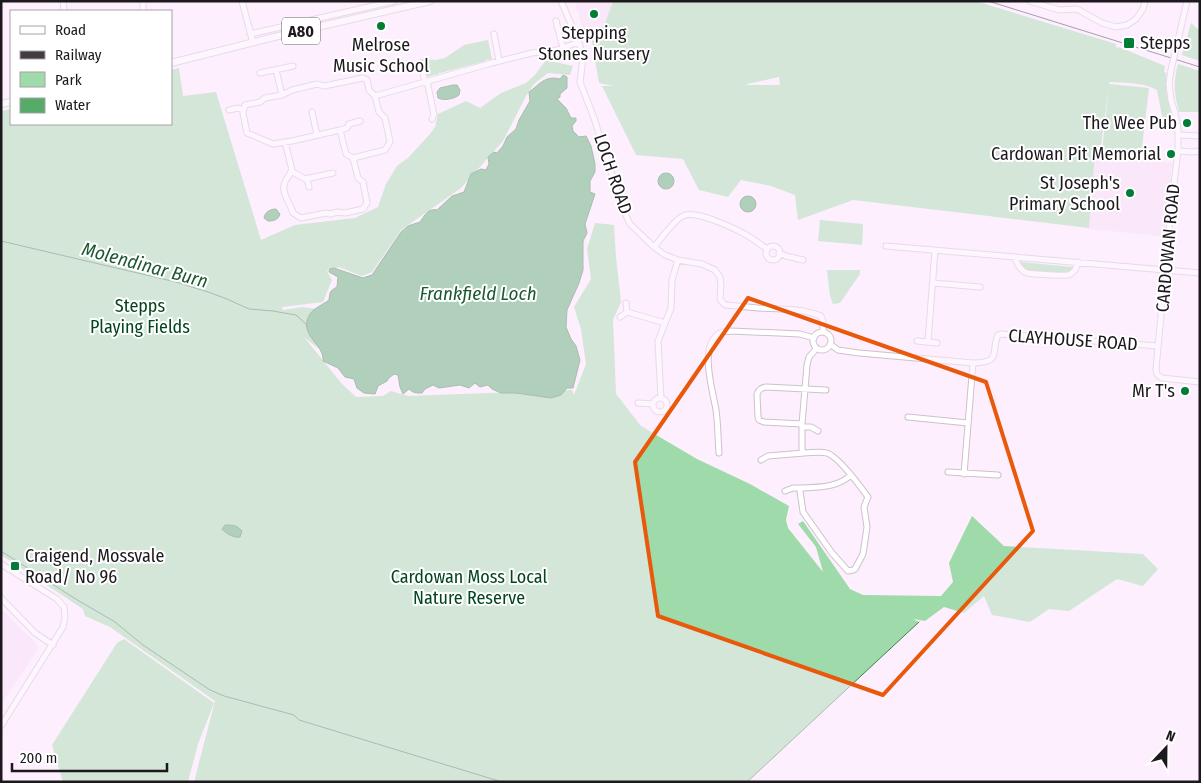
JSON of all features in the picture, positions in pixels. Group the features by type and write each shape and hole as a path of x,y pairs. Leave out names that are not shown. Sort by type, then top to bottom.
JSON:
{"main road":[{"name":"A80","path":"172,63 430,1"}],"street":[{"path":"242,1 253,43"},
{"path":"250,34 394,1"},
{"name":"LOCH ROAD","path":"561,1 573,26 583,58 580,82 594,118 623,209 630,224 665,255 678,260 702,264 715,270 720,277 720,300 723,303 755,308 791,309 815,313 821,316 823,332"},
{"path":"1030,1 1059,10 1077,9 1102,23 1116,27 1127,25 1136,19 1143,9 1145,1"},
{"name":"CARDOWAN ROAD","path":"1187,1 1171,70 1171,100 1179,135 1156,370 1157,374 1162,378 1200,382"},
{"path":"556,21 563,48"},
{"path":"494,34 499,61"},
{"path":"375,96 499,61 532,53 557,50 579,42"},
{"path":"420,63 434,115 432,119"},
{"path":"260,73 293,66"},
{"path":"276,70 282,95"},
{"path":"340,130 346,154 353,158 385,150 390,142 384,118 379,112 375,96 369,90 367,80 363,78 324,86 318,84 292,90 282,95 265,98 260,102 245,105 243,110 247,133 273,144 340,130 347,128 349,124 360,121"},
{"path":"229,110 238,108 243,110"},
{"path":"312,112 317,135"},
{"path":"1179,135 1200,136"},
{"path":"286,142 292,170 284,186 285,195 292,207 293,213 301,218 363,209 367,203 363,182 358,178 353,158"},
{"path":"1178,151 1200,151"},
{"path":"291,171 307,178 333,173"},
{"path":"307,178 309,188"},
{"path":"654,247 680,216 688,213 726,224 768,249 774,247 778,249 779,253 803,260"},
{"path":"886,246 1200,273"},
{"path":"768,249 766,255 770,260 776,259 779,253"},
{"path":"928,342 934,250"},
{"path":"1015,257 1022,270 1027,273 1039,274 1066,276 1075,270 1078,262"},
{"path":"653,404 657,412 666,410 667,405 661,398 658,341 671,308 672,280 678,260"},
{"path":"933,283 980,287"},
{"path":"626,303 627,312"},
{"path":"627,312 665,323"},
{"path":"620,318 627,312"},
{"path":"719,453 716,411 708,360 709,349 715,337 722,332 731,331 800,334 814,338"},
{"path":"823,332 829,336 831,340 828,348 824,350 817,348 813,344 814,338 823,332"},
{"name":"CLAYHOUSE ROAD","path":"830,344 838,350 860,353 973,363 986,362 992,358 995,352 996,338 1002,334 1158,346"},
{"path":"917,341 937,343"},
{"path":"804,453 802,450 802,425 807,360 817,348"},
{"path":"964,474 973,363"},
{"path":"818,431 802,425 764,422 760,420 758,417 757,394 760,388 766,387 826,390"},
{"path":"653,404 655,400 661,398"},
{"path":"638,403 653,404"},
{"path":"908,417 968,423"},
{"path":"761,460 768,456 827,453 833,456 851,475 868,497 864,507 867,527 863,554 855,569 851,571 845,570 803,512 801,488"},
{"path":"948,472 998,475"},
{"path":"785,492 793,488 832,485 846,480 851,475"},
{"path":"1,564 57,599 64,607 65,617 63,627 53,645 1,726"},
{"path":"1,598 35,633 53,645"}],"highlighted area":[{"path":"748,298 986,382 1033,531 883,695 658,616 635,462"}],"shaded area":[{"name":"Stepping Stones Nursery","path":"575,1 613,1 604,26 583,30"},
{"name":"St Joseph's Primary School","path":"1095,155 1172,163 1166,223 1160,236 1089,229"},
{"path":"1,609 38,645 38,649 1,705"}],"green space":[{"path":"613,1 975,1 1116,44 1118,48 1165,66 1166,88 1173,125 1166,124 1163,121 1157,90 1140,84 1109,82 1109,84 1149,88 1141,156 1102,151 1109,86 1100,153 1095,154 1089,228 853,200 798,220 795,195 771,186 741,180 728,197 699,190 683,159 636,155 602,86 614,86 599,83 590,30 604,26","holes":["779,77 780,85 747,85 747,84"]},
{"path":"1191,23 1200,31 1200,61 1182,55"},
{"path":"488,40 492,59 486,59 486,61 425,77 421,59 436,60 445,58 464,45"},
{"name":"Cardowan Moss Local Nature Reserve","path":"546,60 573,66 570,75 548,73 534,84 503,141 461,188 401,230 372,272 362,276 339,267 327,271 332,280 323,302 282,307 283,310 302,307 317,309 311,313 316,344 319,349 304,337 342,384 356,397 383,396 391,391 408,396 572,390 574,395 586,364 581,329 574,307 591,279 587,249 595,223 614,225 621,302 613,320 616,394 641,426 697,459 750,484 789,506 786,520 788,528 823,572 816,547 798,524 803,521 850,589 863,595 941,596 953,582 949,563 972,516 1004,546 1143,554 1158,569 1143,586 1117,579 1069,611 1049,609 1030,622 992,615 984,596 964,613 944,607 925,621 913,619 919,622 747,782 194,782 215,701 110,627 85,616 83,609 1,555 1,111 10,109 10,125 172,125 172,70 179,68 183,96 216,92 261,240 295,225 355,218 378,207 386,184 397,166 408,158 430,134 435,127 438,114 466,101 480,108 501,93 526,83 535,75"},
{"path":"1178,64 1200,71 1200,112 1179,112 1175,88"},
{"path":"820,220 863,224 862,245 818,241"},
{"path":"1020,262 1073,267 1073,269 1068,273 1027,271 1020,265"},
{"path":"827,270 860,270 860,274 840,303 833,304 830,296"},
{"path":"124,639 214,703 198,744 188,782 63,782 52,745 117,643"}],"water":[{"name":"Frankfield Loch","path":"563,75 567,77 567,88 557,99 566,108 571,118 576,118 572,126 573,131 579,137 586,136 591,146 595,164 595,172 590,181 590,192 595,194 585,224 587,233 583,241 583,270 567,310 566,327 576,346 580,360 573,388 567,388 561,395 551,398 501,393 488,385 480,387 475,383 469,388 460,385 439,388 433,385 422,393 409,389 403,394 398,375 394,374 378,386 375,394 364,393 357,388 354,379 345,377 338,368 323,361 320,349 307,328 310,314 329,300 331,292 337,287 338,277 329,272 330,269 334,268 363,278 372,275 401,232 408,226 420,222 429,211 437,210 452,196 464,192 471,174 481,169 486,170 489,164 488,157 494,152 497,153 507,137 516,129 530,101 529,92 550,78 560,79"},
{"path":"457,85 460,90 459,95 449,99 438,98 437,92 440,88"},
{"path":"663,173 669,173 674,178 672,187 663,189 658,184 658,178"},
{"path":"745,196 751,196 756,201 754,210 745,212 740,207 740,201"},
{"path":"276,209 280,214 277,219 268,221 264,218 268,211"},
{"path":"225,525 240,529 242,531 240,537 233,536 222,529"}],"waterway":[{"name":"Molendinar Burn","path":"1,241 176,282 227,299 249,309 296,315 307,325"},
{"path":"1,551 115,622 143,645 210,690 224,696 294,715 299,720 502,782"},
{"path":"747,782 919,622"}],"railway":[{"path":"988,1 1200,67"}],"place":[{"name":"Stepping Stones Nursery","path":"594,14"},
{"name":"Melrose Music School","path":"381,26"},
{"name":"Stepps","path":"1129,43"},
{"name":"The Wee Pub","path":"1187,123"},
{"name":"Cardowan Pit Memorial","path":"1171,154"},
{"name":"St Joseph's Primary School","path":"1130,193"},
{"name":"Mr T's","path":"1185,391"},
{"name":"Craigend, Mossvale Road/ No 96","path":"15,566"}],"park label":[{"name":"Stepps Playing Fields","path":"140,316"}]}
